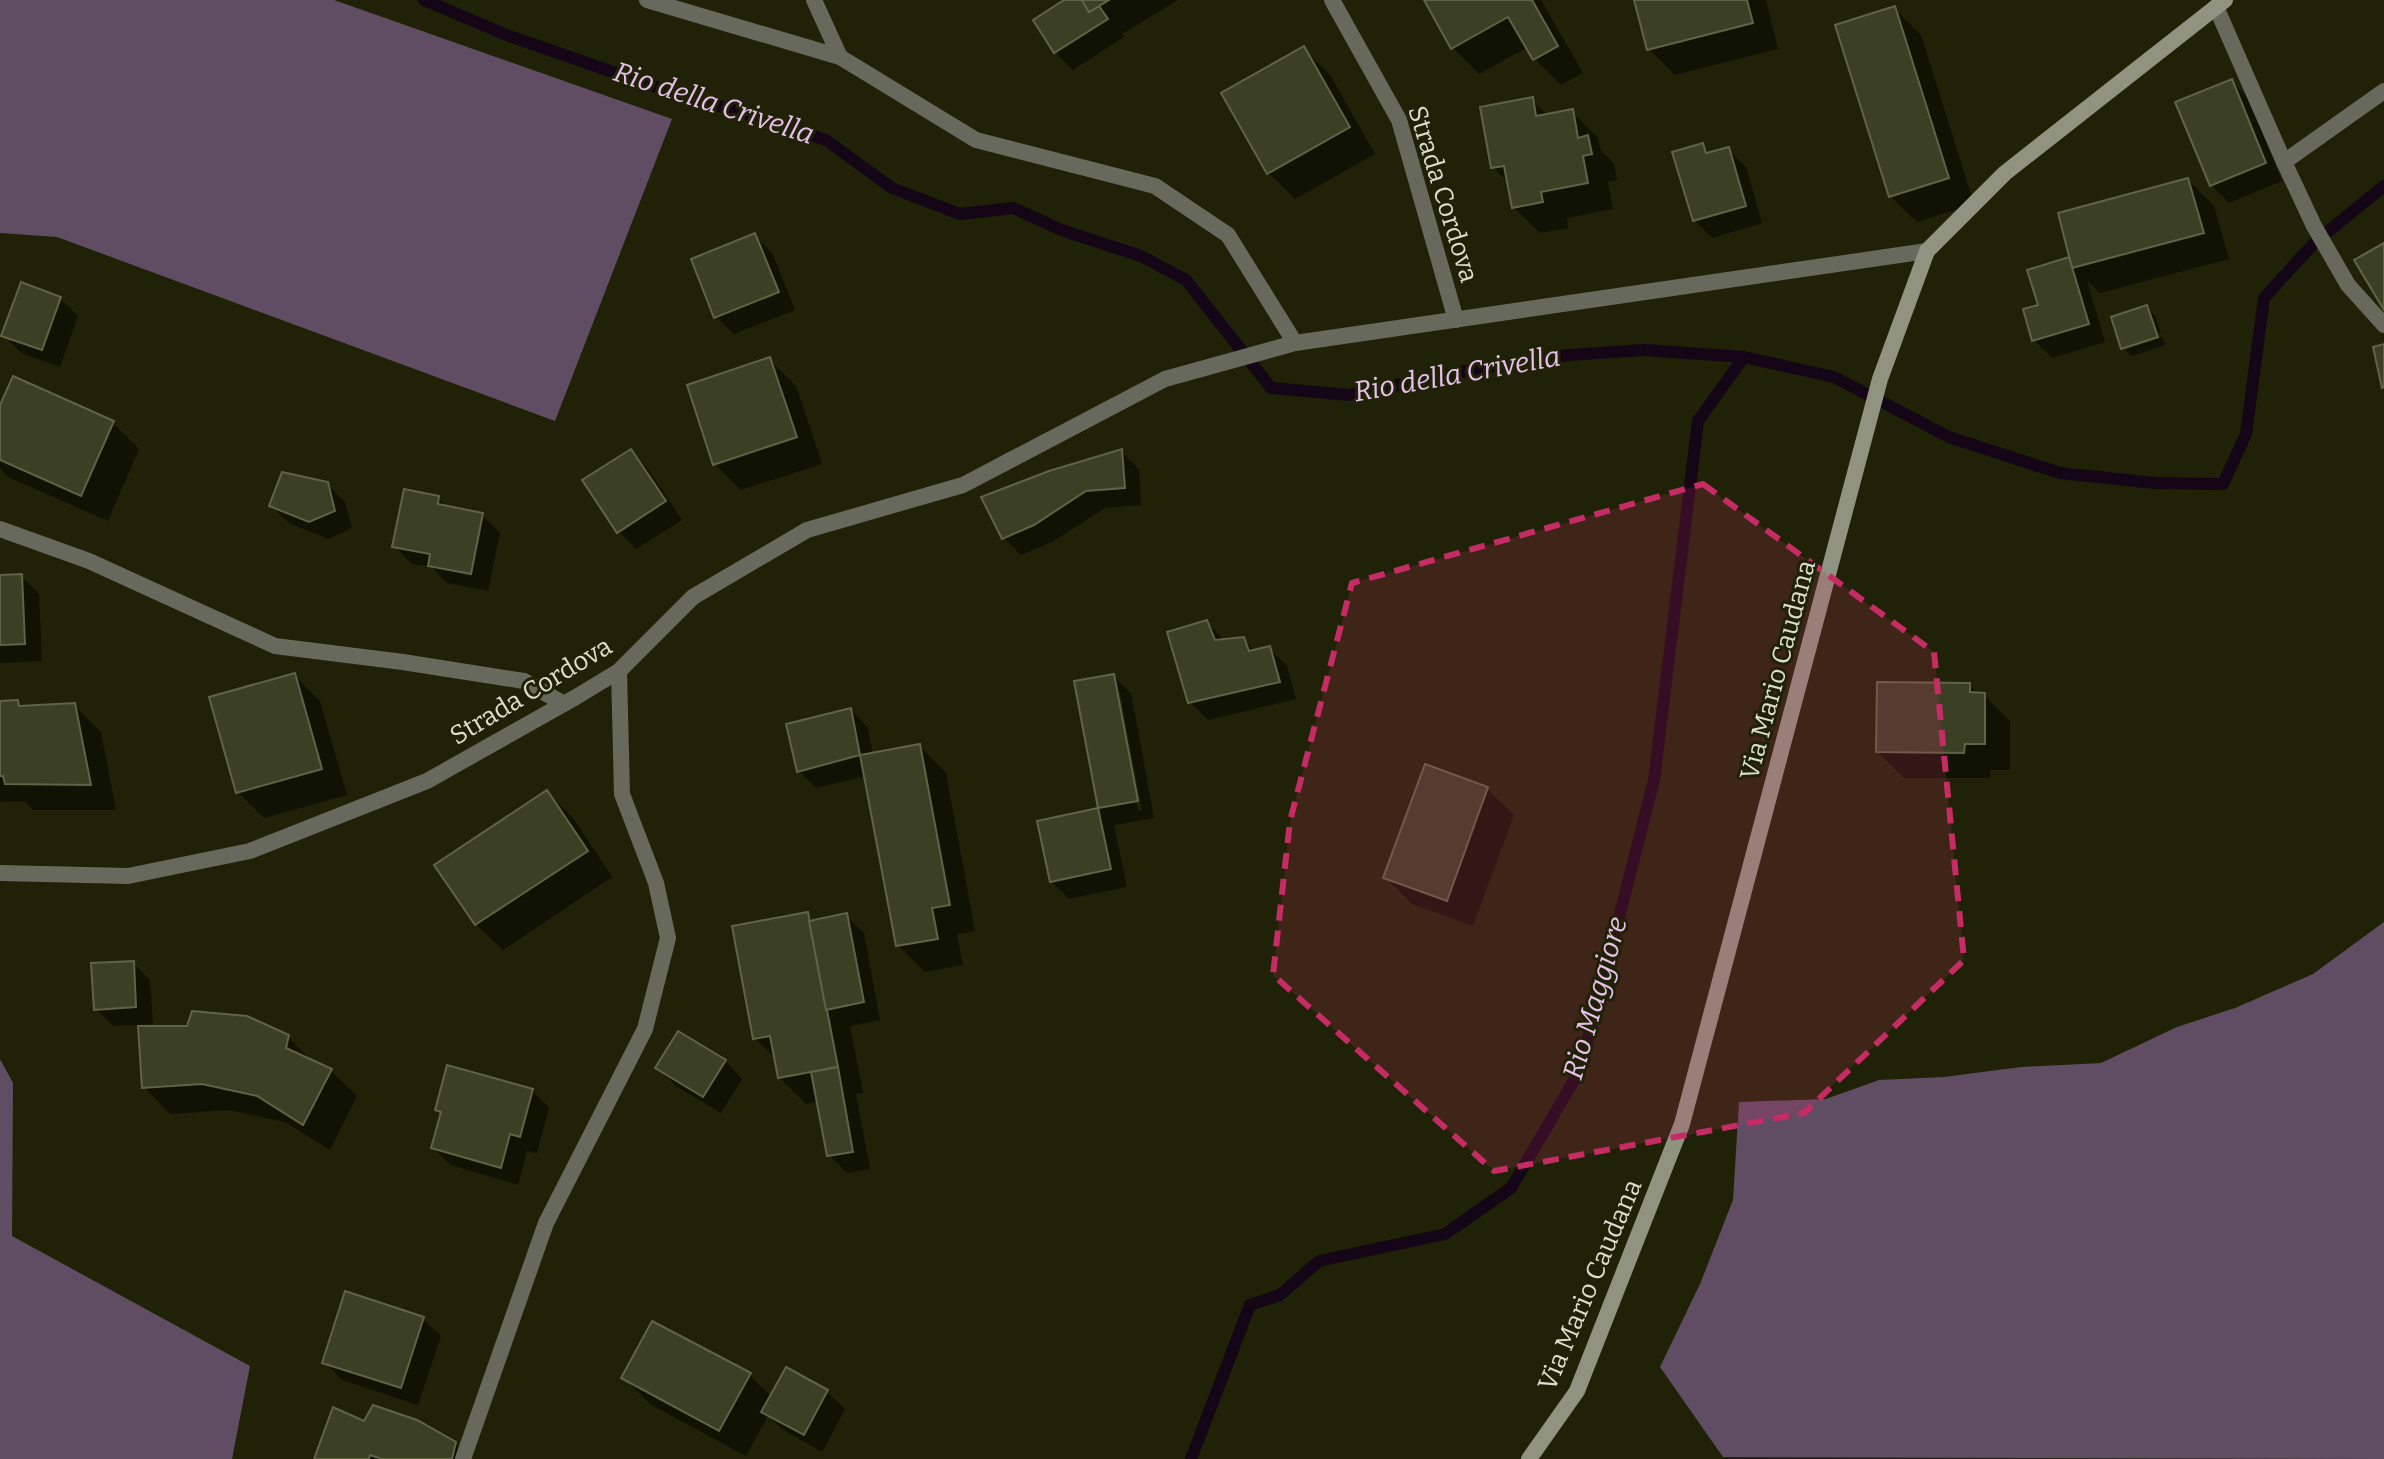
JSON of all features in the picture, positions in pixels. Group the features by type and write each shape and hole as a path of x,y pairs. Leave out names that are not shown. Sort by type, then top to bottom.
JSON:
{"main road":[{"name":"Via Mario Caudana","path":"1529,1459 1577,1391 1682,1124 1880,379 1927,251 2005,173 2221,3"}],"street":[{"path":"647,0 840,57 976,140 1155,186 1228,235 1295,343"},
{"path":"814,0 840,57"},
{"name":"Strada Cordova","path":"1332,0 1399,120 1456,320"},
{"path":"2221,3 2284,162 2314,226 2348,285 2384,325"},
{"path":"2284,162 2384,91"},
{"name":"Strada Cordova","path":"0,873 128,876 250,851 427,781 619,671 693,597 807,530 963,485 1165,379 1295,343 1927,251"},
{"path":"0,529 89,561 275,646 524,681 564,704"},
{"path":"463,1459 546,1223 645,1029 668,938 656,883 622,794 619,671"}],"highlighted area":[{"path":"1703,484 1934,652 1964,960 1804,1113 1494,1171 1273,975 1290,821 1352,583"}],"shaded area":[{"path":"0,0 334,0 672,119 555,421 57,237 0,233"},
{"path":"2384,922 2384,1459 1723,1457 1660,1367 1700,1284 1733,1200 1739,1102 1826,1099 1879,1080 2101,1063 2177,1027 2235,1008 2313,974"},
{"path":"0,1059 13,1083 12,1236 250,1366 232,1459 0,1459"}],"building":[{"path":"1064,0 1082,0 1089,12 1099,6 1108,19 1054,53 1033,20"},
{"path":"1082,0 1109,0 1089,12"},
{"path":"1424,0 1532,0 1558,46 1533,60 1508,17 1451,49"},
{"path":"1634,0 1747,0 1753,23 1647,50"},
{"path":"1895,6 1949,178 1889,197 1835,25"},
{"path":"1304,46 1350,127 1267,174 1221,93"},
{"path":"2232,79 2266,163 2210,186 2175,102"},
{"path":"1533,97 1536,116 1573,109 1578,138 1588,135 1592,154 1583,156 1588,183 1541,192 1543,202 1512,208 1504,166 1491,168 1480,107"},
{"path":"1703,143 1706,153 1729,147 1746,206 1693,221 1672,152"},
{"path":"2188,178 2204,233 2072,268 2058,213"},
{"path":"755,233 779,292 714,318 691,259"},
{"path":"2384,243 2384,310 2354,260"},
{"path":"2069,257 2089,324 2032,341 2023,309 2038,305 2027,270"},
{"path":"21,282 61,297 42,350 1,336"},
{"path":"2147,305 2158,337 2121,349 2111,317"},
{"path":"2384,344 2384,387 2382,388 2373,347"},
{"path":"770,357 797,437 713,465 687,385"},
{"path":"13,376 114,421 81,496 0,460 0,405"},
{"path":"631,449 666,501 617,533 582,480"},
{"path":"1122,449 1125,488 1086,491 1034,525 1002,539 981,497 1049,471"},
{"path":"282,472 328,482 335,511 309,522 269,506"},
{"path":"404,489 439,496 438,504 483,513 471,574 428,566 430,554 392,547"},
{"path":"22,574 25,644 0,645 0,575"},
{"path":"1207,620 1215,640 1244,637 1249,651 1270,646 1280,682 1188,703 1167,632"},
{"path":"295,673 322,769 236,793 209,697"},
{"path":"1114,674 1138,801 1098,808 1074,681"},
{"path":"1877,682 1970,683 1970,692 1985,693 1985,744 1965,744 1964,753 1876,752"},
{"path":"18,700 19,706 75,703 91,785 5,784 3,776 0,776 0,701"},
{"path":"851,708 860,755 797,772 786,724"},
{"path":"920,744 950,905 932,908 938,939 896,946 860,755"},
{"path":"1425,764 1488,787 1447,901 1383,878"},
{"path":"547,790 588,851 475,925 434,865"},
{"path":"1098,808 1111,869 1050,882 1037,821"},
{"path":"808,912 838,1067 778,1078 770,1036 753,1039 732,926"},
{"path":"847,913 864,1002 826,1010 809,921"},
{"path":"134,961 136,1007 94,1010 91,963"},
{"path":"192,1011 247,1016 289,1035 286,1048 332,1069 303,1125 257,1096 202,1084 142,1088 138,1026 187,1026"},
{"path":"678,1031 726,1060 703,1097 655,1068"},
{"path":"447,1065 533,1089 520,1137 510,1134 501,1168 431,1148 441,1112 435,1110"},
{"path":"838,1067 853,1152 827,1156 811,1072"},
{"path":"345,1291 424,1317 401,1388 322,1363"},
{"path":"652,1321 751,1373 719,1431 621,1378"},
{"path":"786,1367 828,1390 804,1435 761,1412"},
{"path":"373,1405 417,1420 456,1442 452,1459 382,1459 370,1455 369,1459 314,1459 333,1407 364,1421"}],"waterway":[{"name":"Rio della Crivella","path":"424,0 509,36 677,94 826,140 892,188 960,214 1013,208 1064,231 1141,256 1186,280 1271,388 1349,395 1480,368 1568,355 1644,350 1744,357 1834,377 1949,437 2060,473 2155,483 2223,484 2246,434 2264,298 2315,242 2384,186"},
{"name":"Rio Maggiore","path":"1191,1459 1250,1305 1280,1295 1319,1261 1445,1234 1511,1188 1580,1070 1654,780 1698,421 1744,357"}]}
